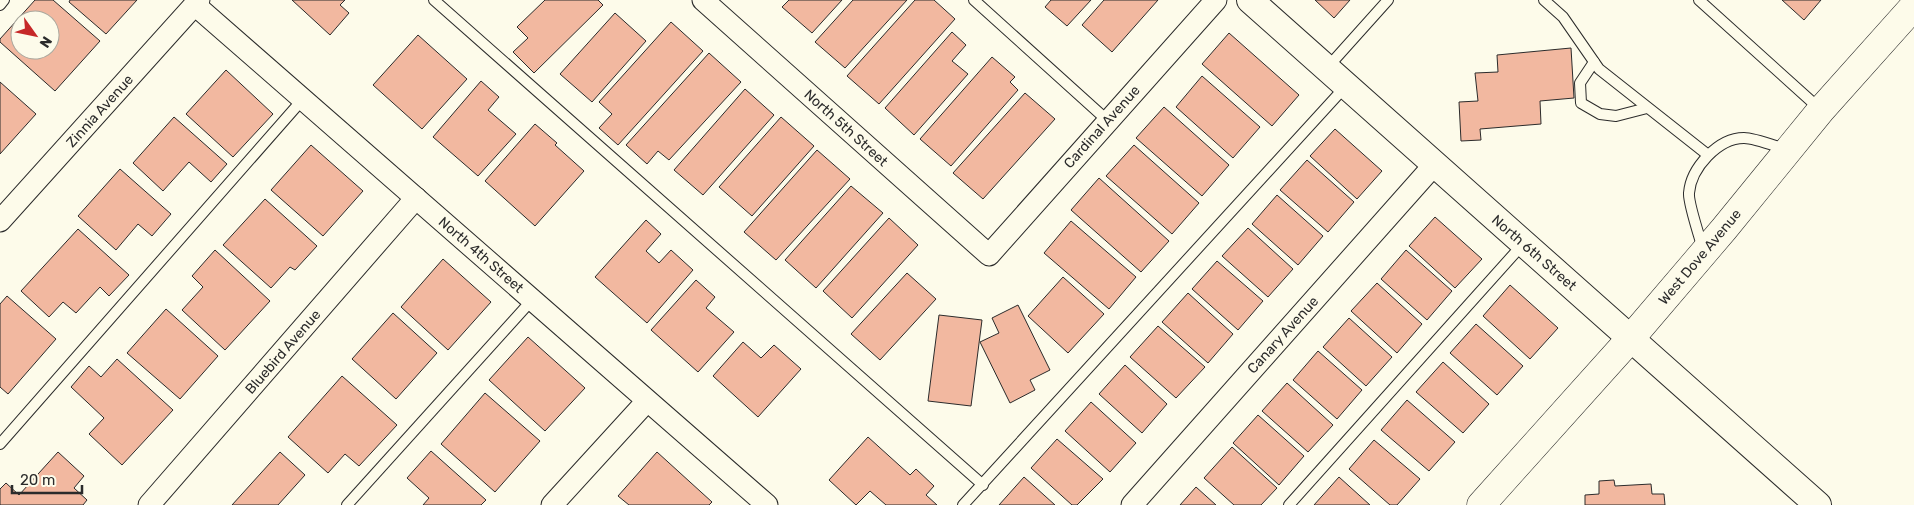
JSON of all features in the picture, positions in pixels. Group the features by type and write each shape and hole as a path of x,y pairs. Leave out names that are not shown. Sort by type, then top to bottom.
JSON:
{"main road":[{"name":"West Dove Avenue","path":"1481,505 1631,338 1822,110 1909,16"}],"street":[{"name":"North 5th Street","path":"703,0 989,255"},
{"name":"Cardinal Avenue","path":"989,255 1216,0"},
{"name":"North 6th Street","path":"1250,0 1818,505"},
{"name":"North 4th Street","path":"197,2 303,100 647,400 756,502"},
{"name":"Zinnia Avenue","path":"0,221 197,2"},
{"name":"Canary Avenue","path":"1132,505 1434,165"},
{"name":"Bluebird Avenue","path":"149,505 416,198"},
{"path":"552,505 647,400"}],"lane":[{"path":"0,5 4,0"},
{"path":"434,0 983,485"},
{"path":"974,0 1108,121"},
{"path":"1326,68 1388,0"},
{"path":"1544,0 1563,17 1599,70 1708,155"},
{"path":"1699,0 1822,110"},
{"path":"1594,62 1580,83 1581,103 1600,114 1616,116 1647,108"},
{"path":"963,505 1346,86"},
{"path":"0,444 303,100"},
{"path":"1704,252 1688,194 1694,173 1708,155 1722,144 1744,138 1789,150"},
{"path":"1289,505 1524,244"},
{"path":"347,505 532,300"}],"building":[{"path":"35,0 53,0 100,41 55,91 20,60 60,60 60,10 26,10"},
{"path":"70,0 137,0 106,34 69,2"},
{"path":"292,0 345,0 340,5 349,13 330,35"},
{"path":"545,0 598,0 603,5 534,73 513,52 528,38 517,27"},
{"path":"789,0 842,0 812,33 782,7"},
{"path":"853,0 907,0 845,68 815,42"},
{"path":"915,0 934,0 955,19 879,104 847,76"},
{"path":"1051,0 1091,0 1067,26 1045,7"},
{"path":"1104,0 1158,0 1112,52 1082,25"},
{"path":"1315,0 1350,0 1334,18"},
{"path":"1782,0 1821,0 1804,20"},
{"path":"615,13 646,41 592,102 560,74"},
{"path":"671,22 703,51 618,145 599,128 612,114 599,102"},
{"path":"10,28 10,51 0,42 0,39"},
{"path":"952,32 966,45 952,61 968,74 914,135 885,108"},
{"path":"1229,33 1299,95 1272,126 1202,64"},
{"path":"418,35 467,79 422,129 373,85"},
{"path":"1571,48 1574,98 1540,101 1541,124 1480,129 1481,140 1461,141 1459,102 1478,101 1475,73 1498,72 1497,55"},
{"path":"709,53 741,82 669,160 658,151 647,164 626,145"},
{"path":"992,57 1015,77 1010,82 1018,90 951,166 920,139"},
{"path":"226,70 273,114 233,157 186,114"},
{"path":"1202,76 1260,127 1233,158 1176,107"},
{"path":"481,81 499,97 488,110 516,134 478,176 433,137"},
{"path":"0,82 36,114 0,154"},
{"path":"745,89 774,115 703,195 674,170"},
{"path":"1025,93 1055,119 983,199 953,173"},
{"path":"1164,107 1229,165 1202,196 1136,138"},
{"path":"174,117 227,164 211,182 189,162 163,191 133,163"},
{"path":"781,117 814,146 752,216 719,187"},
{"path":"535,124 557,143 555,145 584,171 535,226 485,181"},
{"path":"1335,129 1382,171 1357,199 1310,156"},
{"path":"311,145 363,191 323,236 271,190"},
{"path":"1134,145 1199,203 1172,234 1106,176"},
{"path":"817,150 850,179 776,260 744,232"},
{"path":"1307,160 1354,202 1328,232 1280,190"},
{"path":"120,169 171,214 152,236 138,224 116,250 78,216"},
{"path":"1099,178 1169,241 1141,272 1071,210"},
{"path":"851,186 883,213 816,288 785,260"},
{"path":"1277,195 1323,236 1298,265 1252,224"},
{"path":"265,199 317,246 295,270 290,267 271,288 223,245"},
{"path":"1435,217 1482,259 1455,288 1409,246"},
{"path":"889,218 918,245 852,318 823,291"},
{"path":"646,220 661,234 646,251 659,263 671,250 693,270 647,323 595,277"},
{"path":"1071,221 1136,277 1109,309 1044,253"},
{"path":"1248,228 1293,269 1268,297 1222,256"},
{"path":"78,229 129,275 109,296 100,287 76,313 63,302 49,317 21,291"},
{"path":"215,250 270,301 225,350 182,310 203,287 192,276"},
{"path":"1406,250 1452,291 1427,320 1381,279"},
{"path":"443,259 491,302 448,350 401,307"},
{"path":"1217,261 1263,301 1238,330 1192,289"},
{"path":"907,273 936,299 880,360 851,334"},
{"path":"1063,277 1104,314 1068,353 1028,316"},
{"path":"696,280 715,297 706,308 734,332 698,372 651,330"},
{"path":"1377,283 1422,324 1397,353 1351,311"},
{"path":"1510,285 1558,328 1530,359 1483,316"},
{"path":"1188,293 1233,334 1208,363 1162,322"},
{"path":"7,296 56,339 8,394 0,387 0,304"},
{"path":"1018,305 1050,370 1030,380 1035,390 1010,403 980,342 999,333 992,318"},
{"path":"166,309 218,356 180,399 127,353"},
{"path":"393,313 437,353 396,399 352,359"},
{"path":"939,315 982,320 971,406 928,401"},
{"path":"1349,318 1392,357 1366,386 1323,347"},
{"path":"1476,324 1523,366 1497,395 1450,353"},
{"path":"1158,326 1205,367 1176,398 1130,357"},
{"path":"528,337 585,388 545,431 489,380"},
{"path":"743,342 761,358 774,345 801,369 758,417 713,376"},
{"path":"1318,351 1362,390 1337,419 1293,380"},
{"path":"117,359 173,410 122,465 89,434 104,418 71,387 89,366 101,377"},
{"path":"1443,362 1489,404 1463,433 1416,392"},
{"path":"1125,365 1167,404 1142,433 1099,394"},
{"path":"342,376 397,425 359,466 345,454 328,473 288,437"},
{"path":"1287,383 1333,425 1308,452 1262,411"},
{"path":"485,393 540,441 495,492 441,444"},
{"path":"1407,400 1455,442 1429,471 1381,430"},
{"path":"1091,402 1136,443 1110,472 1065,431"},
{"path":"1258,415 1304,456 1279,485 1233,443"},
{"path":"868,437 910,475 916,469 934,486 926,495 937,505 886,505 870,491 856,505 829,480"},
{"path":"1057,439 1103,479 1077,505 1072,505 1031,468"},
{"path":"1374,440 1420,479 1397,505 1390,505 1349,469"},
{"path":"1232,447 1277,488 1261,505 1234,505 1204,478"},
{"path":"431,451 486,500 481,505 423,505 429,498 407,478"},
{"path":"58,452 84,476 74,488 87,500 83,505 0,505 0,489 6,483 19,495"},
{"path":"280,452 305,475 278,505 232,505"},
{"path":"657,452 712,502 709,505 629,505 618,496"},
{"path":"1024,477 1055,505 999,505"},
{"path":"1339,477 1370,505 1314,505"},
{"path":"1614,480 1615,486 1651,484 1652,494 1664,494 1665,505 1585,505 1585,495 1599,494 1599,481"},
{"path":"1196,487 1216,505 1180,505"}]}
